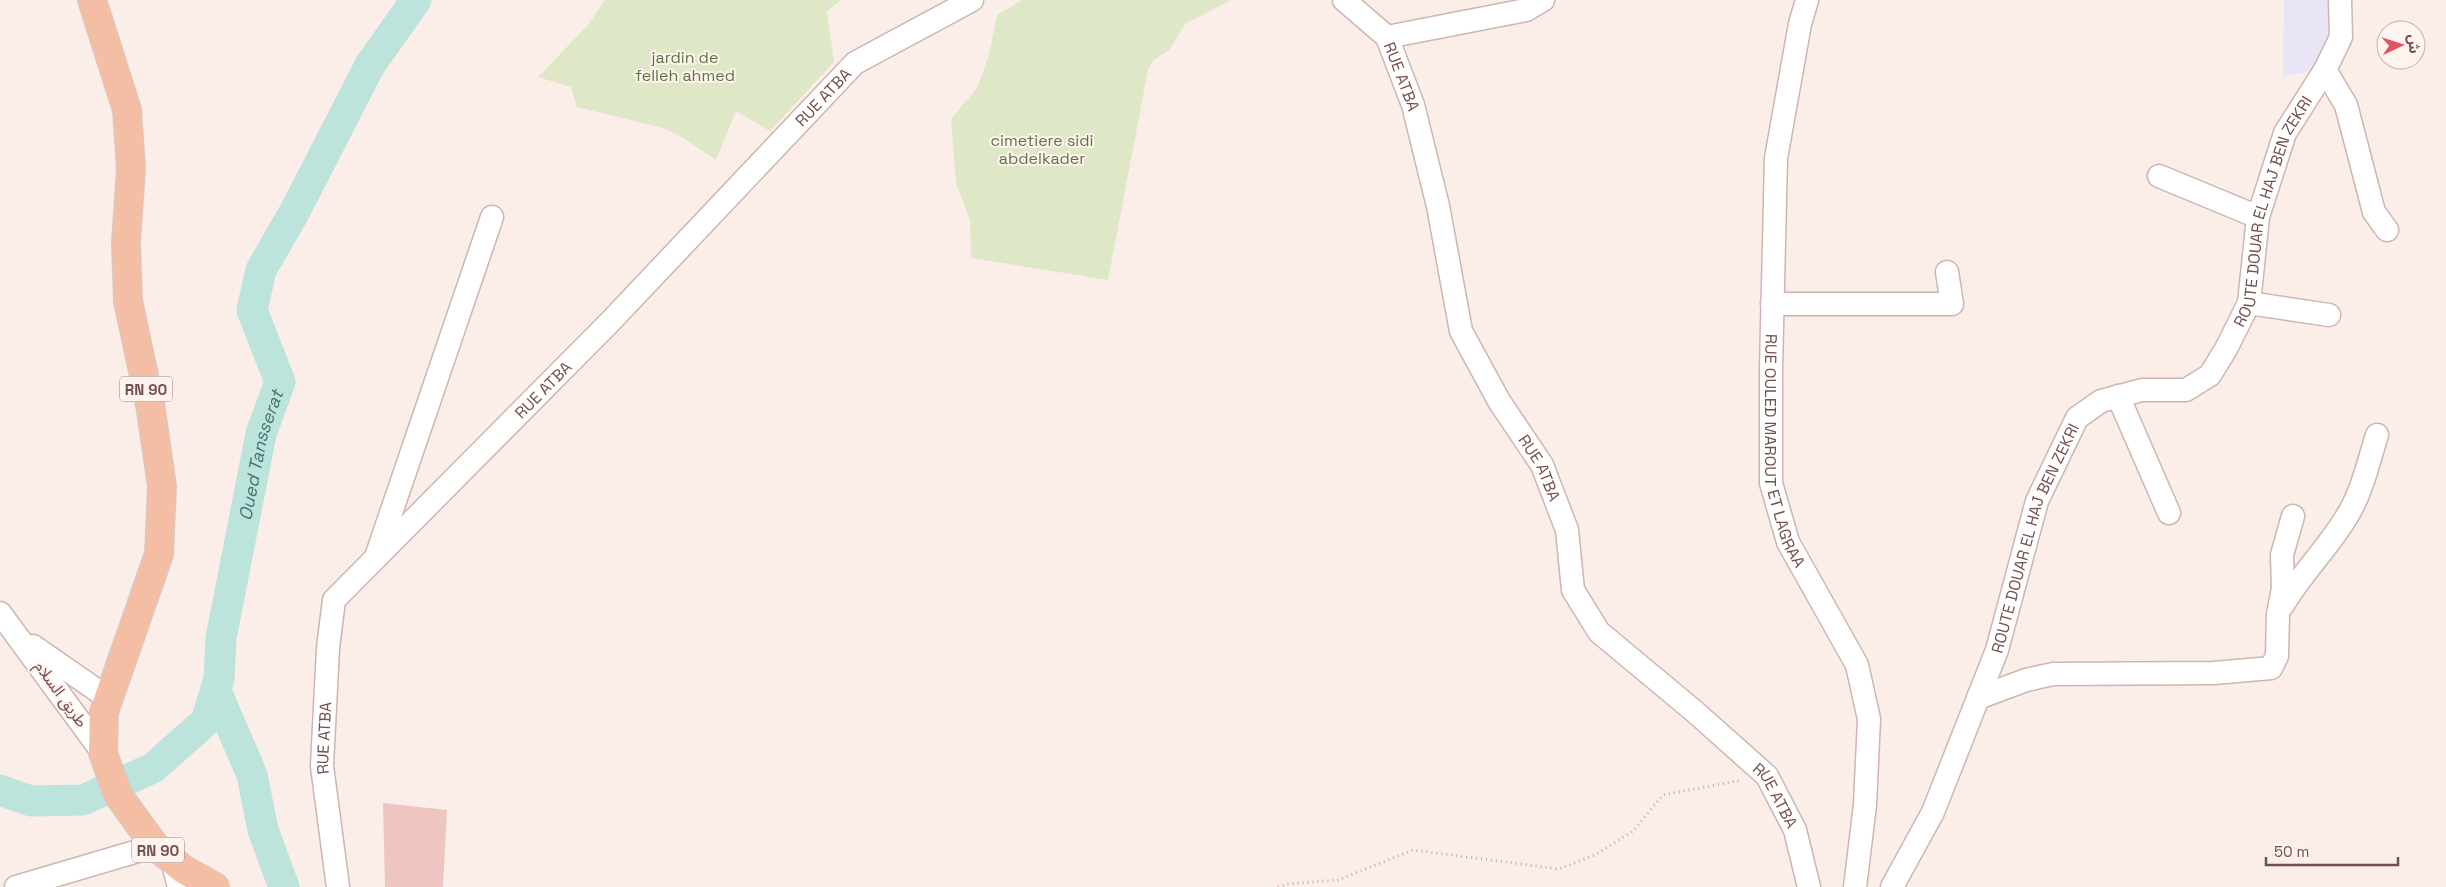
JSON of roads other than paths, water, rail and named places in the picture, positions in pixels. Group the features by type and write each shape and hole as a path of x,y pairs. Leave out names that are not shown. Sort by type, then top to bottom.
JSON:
{"main road":[{"name":"RN 90","path":"92,0 127,110 131,168 126,242 128,301 150,404 162,486 159,554 108,698 103,721 110,774 163,853 182,870 215,887"}],"street":[{"name":"RUE ATBA","path":"338,887 322,766 328,648 334,600 609,323 855,63 908,25 972,0"},
{"name":"RUE ATBA","path":"1344,0 1387,37 1413,105 1438,206 1460,331 1499,401 1542,465 1567,530 1572,590 1599,632 1694,710 1767,776 1795,830 1809,887"},
{"path":"1387,37 1526,10 1543,0"},
{"name":"RUE OULED MAROUT ET LAGRAA","path":"1807,0 1800,24 1776,158 1772,304 1771,483 1788,542 1857,665 1869,719 1865,805 1855,887"},
{"name":"ROUTE DOUAR EL HAJ BEN ZEKRI","path":"1892,887 1933,812 1997,650 2037,501 2077,418 2101,401 2118,396 2142,390 2186,390 2210,375 2226,349 2249,303 2258,217 2285,133 2325,70 2341,37 2339,5"},
{"path":"2325,70 2346,105 2374,212 2387,230"},
{"path":"2159,176 2258,217"},
{"path":"375,559 492,217"},
{"path":"1772,304 1952,304 1947,272"},
{"path":"2249,303 2329,315"},
{"path":"2118,396 2169,513"},
{"path":"2278,614 2296,582 2349,513 2358,496 2377,435"},
{"path":"1978,698 2026,680 2053,674 2214,673 2271,668 2277,656 2278,614 2283,588 2282,555 2293,516"},
{"name":"طريق السلام","path":"0,613 18,636 110,774"},
{"name":"طريق السلام","path":"18,636 108,698"},
{"path":"16,887 163,853 179,887"}],"waterway":[{"name":"Oued Tansserat","path":"0,790 31,801 83,800 153,768 206,721 219,679 221,638 261,434 280,382 252,310 261,270 295,211 370,65 416,0"},
{"path":"216,691 252,775 263,830 284,887"}],"park label":[{"name":"jardin de felleh ahmed","path":"685,66"},
{"name":"cimetiere sidi abdelkader","path":"1042,149"}]}
